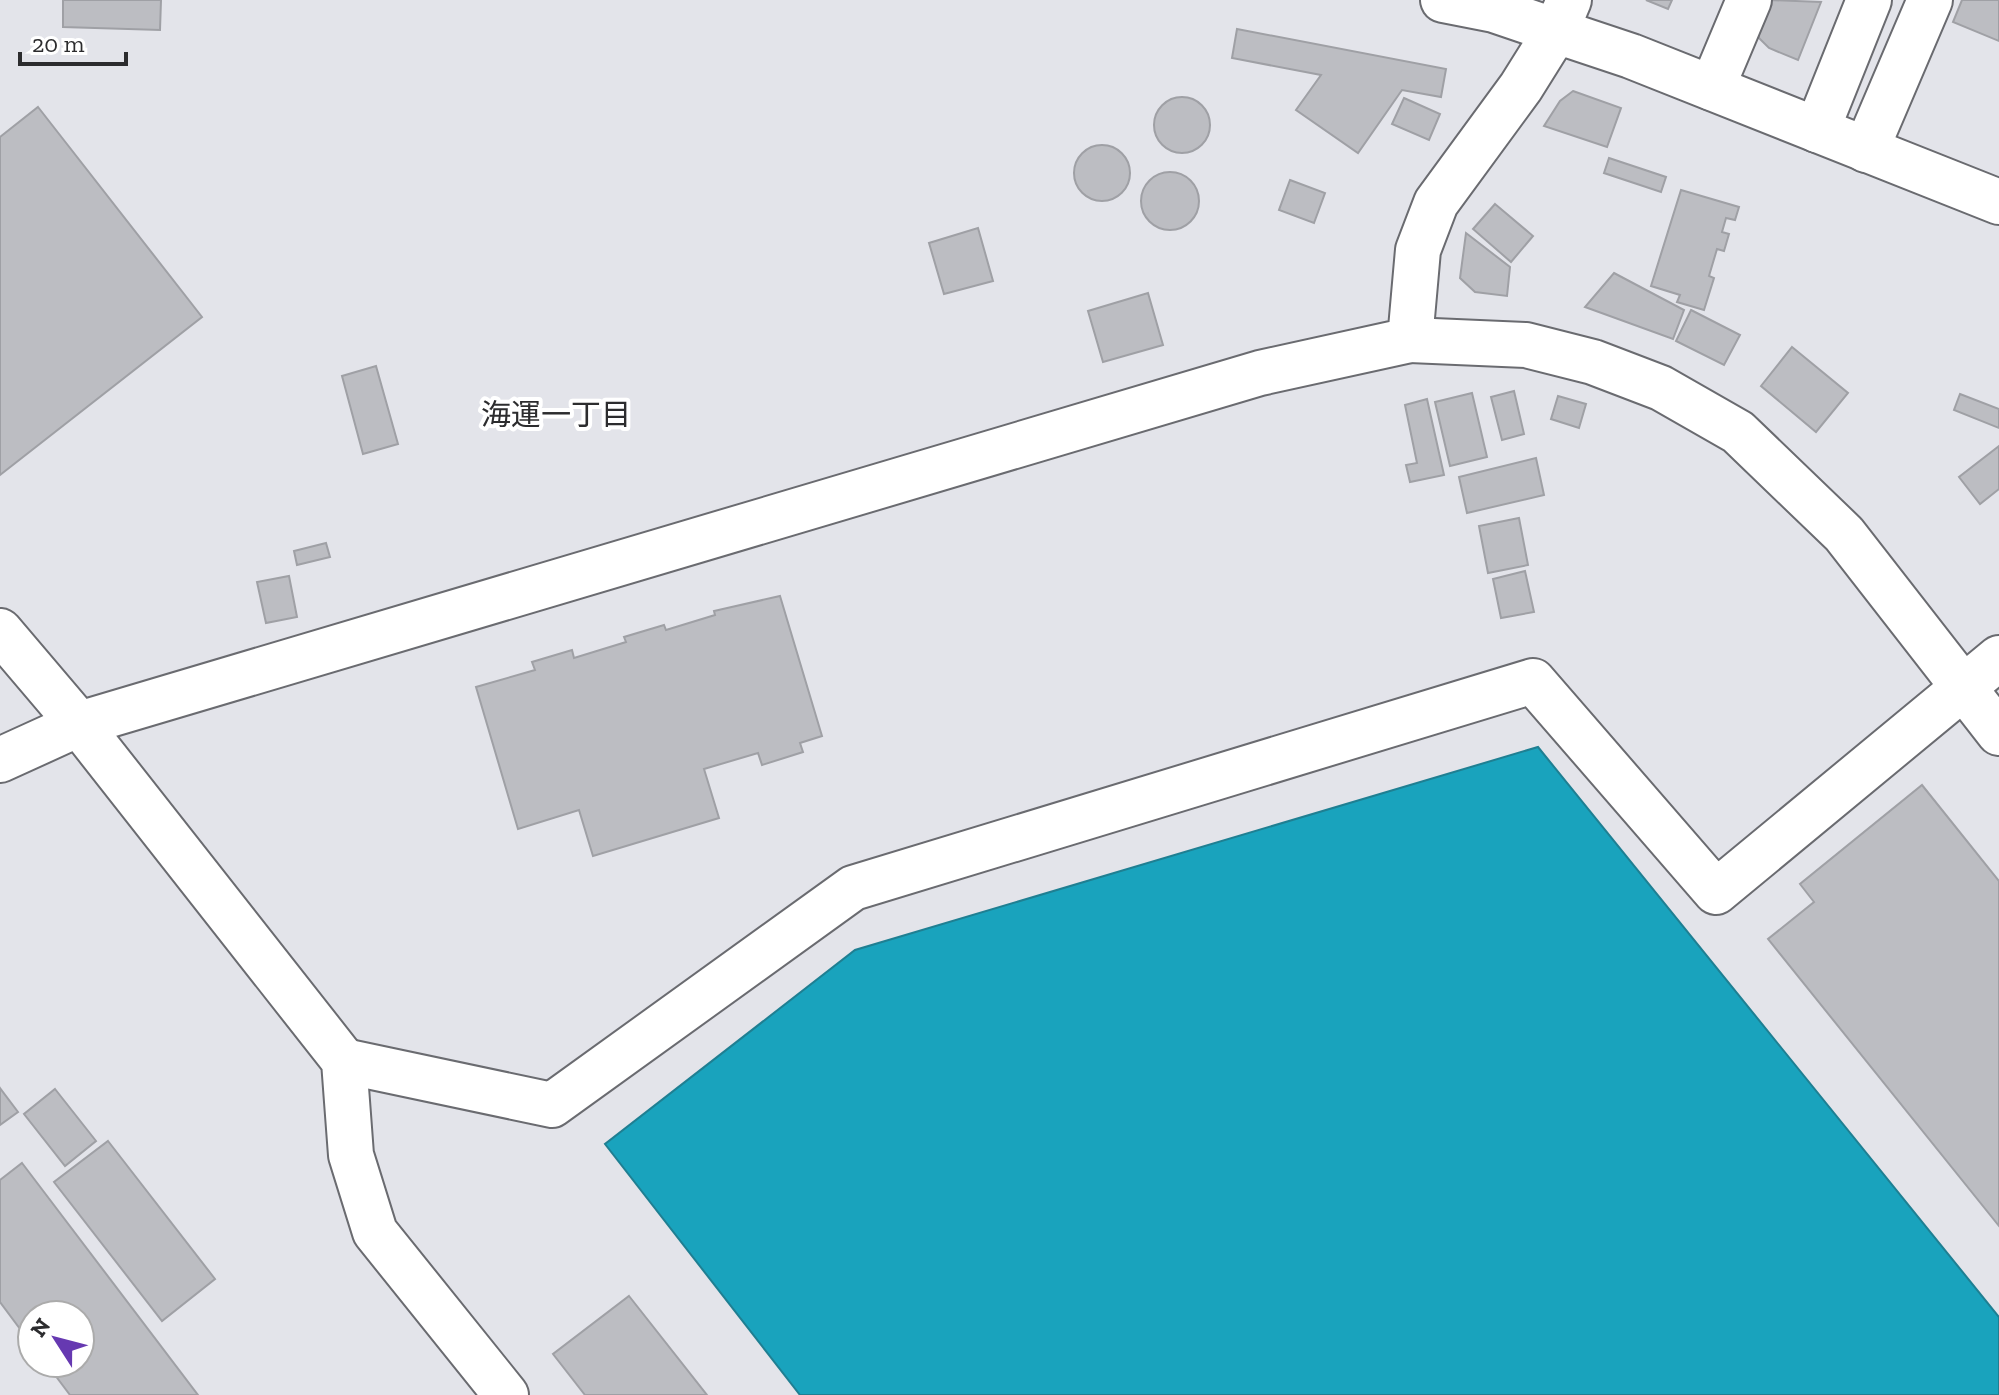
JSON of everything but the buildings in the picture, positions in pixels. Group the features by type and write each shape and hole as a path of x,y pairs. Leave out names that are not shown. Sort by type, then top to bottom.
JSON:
{"street":[{"path":"1443,0 1494,10 1562,16 1712,88 1999,202"},
{"path":"1712,88 1749,0"},
{"path":"1817,130 1869,0"},
{"path":"1866,150 1930,0"},
{"path":"1410,340 1418,250 1436,203 1521,87 1562,16"},
{"path":"0,760 79,724 1260,373 1410,340 1526,345 1593,362 1661,388 1738,432 1844,534 1999,733"},
{"path":"0,631 79,724 344,1061 351,1155 375,1232 506,1395"},
{"path":"344,1061 552,1105 853,888 1533,681 1716,892 1964,691 1999,658"}],"water":[{"path":"1538,747 1999,1317 1999,1395 800,1395 605,1144 855,950"}],"district":[{"name":"海運一丁目","path":"556,415"}]}
